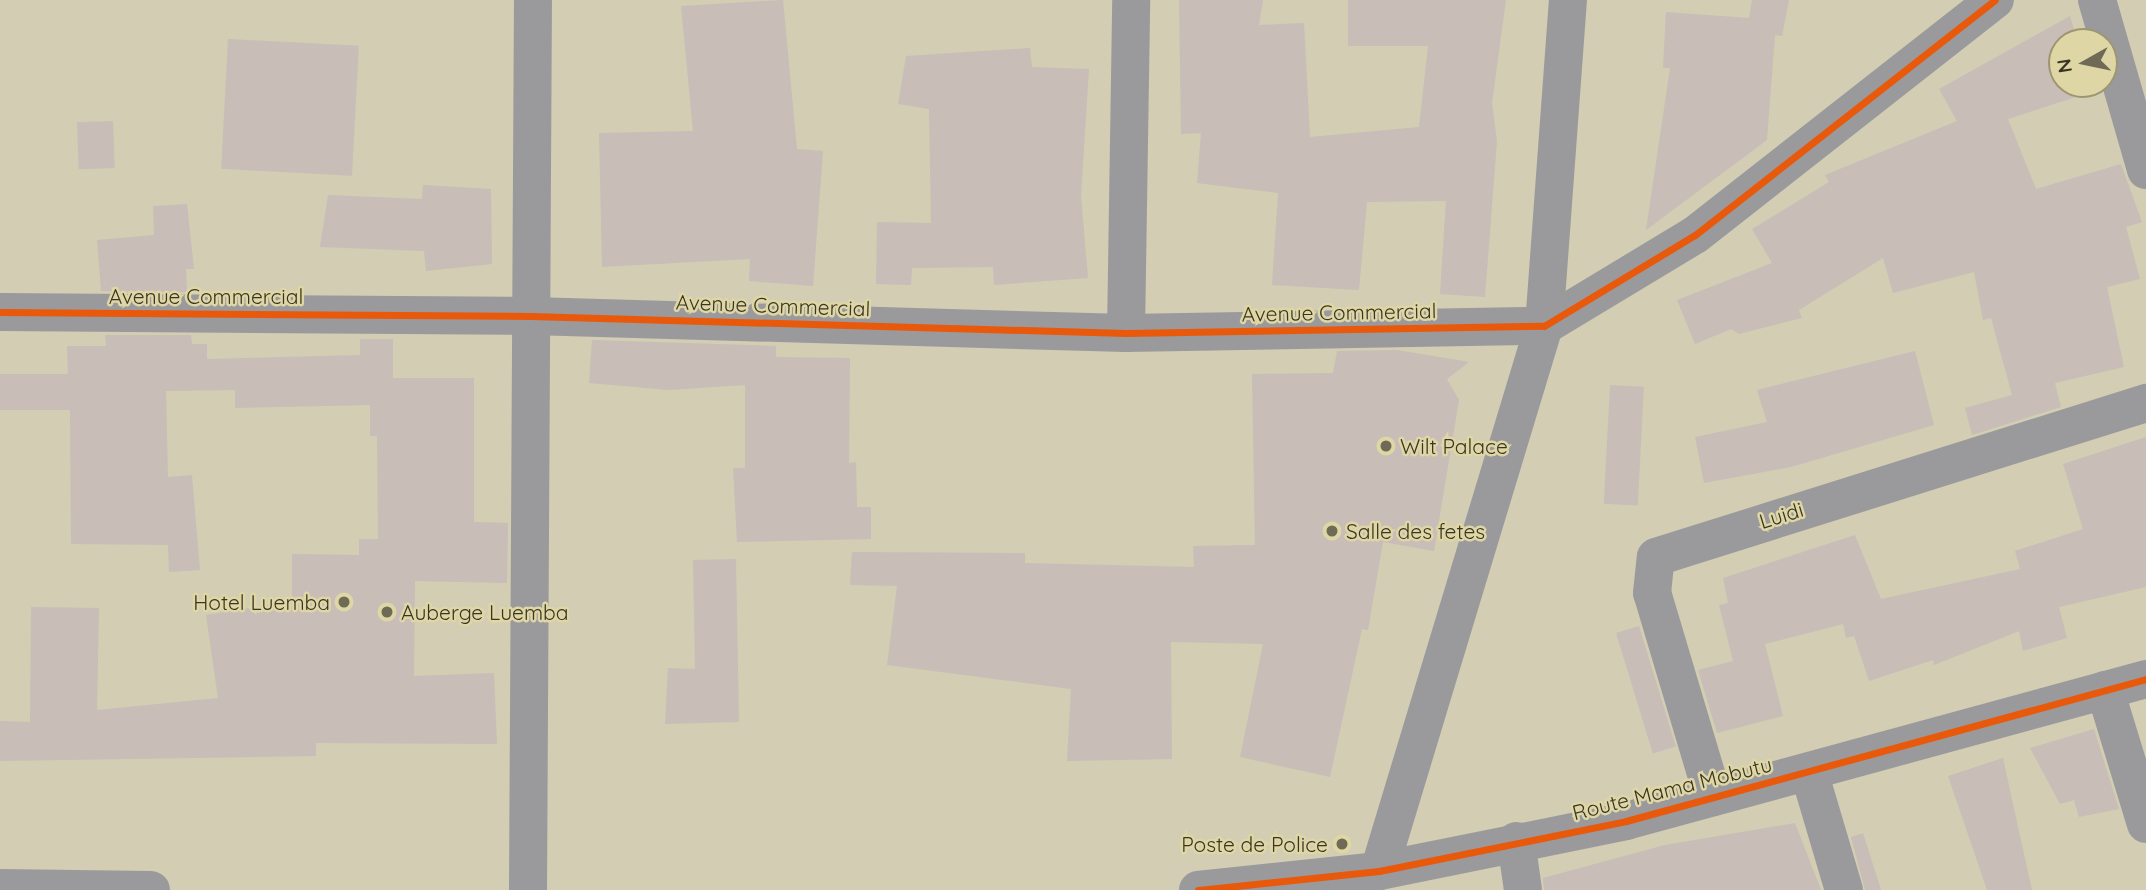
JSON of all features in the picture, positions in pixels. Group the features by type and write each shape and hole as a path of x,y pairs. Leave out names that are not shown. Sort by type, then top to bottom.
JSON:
{"street":[{"path":"528,890 533,0"},
{"path":"1126,333 1131,0"},
{"path":"1379,872 1545,326 1568,0"},
{"path":"1545,326 1695,235 1995,0"},
{"path":"2097,0 2146,170"},
{"name":"Avenue Commercial","path":"0,312 531,316 1126,333 1545,326"},
{"name":"Luidi","path":"1713,797 1652,593 1656,557 2146,403"},
{"name":"Route Mama Mobutu","path":"1198,890 1379,872 1713,797 2146,679"},
{"path":"2105,690 2146,824"},
{"path":"1809,772 1844,890"},
{"path":"1516,841 1523,890"},
{"path":"22,889 151,890"}],"building":[{"path":"783,0 797,149 823,151 813,286 749,281 750,259 602,267 599,133 693,131 681,6"},
{"path":"1179,0 1263,0 1259,25 1304,23 1310,137 1419,127 1428,46 1348,46 1348,0 1506,0 1492,103 1497,141 1485,297 1440,294 1446,201 1367,202 1359,290 1272,285 1278,193 1197,183 1201,133 1181,134"},
{"path":"1752,0 1789,0 1782,36 1775,35 1767,140 1646,230 1670,68 1663,68 1666,12 1749,18"},
{"path":"2070,16 2074,28 2048,28"},
{"path":"2048,28 2048,98 2072,98 2008,119 2036,189 2121,164 2142,222 2126,227 2140,279 2107,287 2124,367 2055,383 2061,407 1972,435 1965,408 2012,395 1991,318 1983,320 1974,272 1893,293 1883,258 1799,310 1802,318 1739,334 1731,329 1695,344 1677,300 1772,263 1752,229 1829,182 1825,175 1957,121 1939,89"},
{"path":"228,39 359,46 352,176 221,169"},
{"path":"1030,48 1032,67 1089,69 1081,196 1088,278 994,285 993,267 912,268 911,285 876,284 877,222 931,223 929,109 898,104 906,56"},
{"path":"113,121 115,168 79,169 77,122"},
{"path":"423,185 491,189 492,264 426,271 424,251 320,247 328,195 422,199"},
{"path":"187,204 194,269 186,269 187,292 101,291 97,240 154,235 153,206"},
{"path":"105,335 191,335 192,344 207,344 207,359 360,355 360,339 393,339 393,378 474,378 474,522 508,523 507,583 415,581 414,676 494,673 497,744 316,743 316,756 0,761 0,721 30,722 31,607 99,608 97,710 218,698 206,615 292,601 292,554 359,555 359,539 378,539 377,436 370,436 370,405 235,408 235,390 166,391 168,477 192,475 200,570 169,572 168,545 71,544 70,410 0,410 0,374 68,374 67,346 106,346"},
{"path":"592,340 776,346 776,357 850,358 849,463 856,462 857,507 871,507 871,539 737,542 733,468 745,468 745,385 669,390 589,383"},
{"path":"1397,350 1469,362 1447,379 1459,400 1434,551 1383,542 1368,630 1362,629 1330,777 1240,757 1263,644 1171,642 1172,759 1067,761 1071,689 887,665 897,586 850,585 852,552 1025,553 1025,563 1194,567 1193,546 1255,545 1252,374 1333,373 1337,351"},
{"path":"1915,351 1934,425 1791,467 1704,483 1695,437 1767,422 1757,390"},
{"path":"1610,385 1644,387 1638,506 1604,504"},
{"path":"2146,437 2146,587 2059,607 2067,638 2023,651 2019,631 1934,665 1933,660 1869,681 1854,636 1846,638 1843,624 1765,644 1783,716 1717,733 1698,670 1733,661 1719,605 1728,603 1723,578 1855,535 1881,599 2020,569 2015,551 2083,529 2063,464"},
{"path":"736,559 739,722 665,724 668,668 695,669 693,560"},
{"path":"1639,626 1676,746 1653,754 1616,633"},
{"path":"2094,729 2119,809 2079,817 2074,800 2060,804 2030,748"},
{"path":"2003,758 2032,890 1987,890 1948,776"},
{"path":"1795,823 1821,890 1544,890 1543,878 1665,845"},
{"path":"1863,833 1881,890 1865,890 1851,837"}],"cycle path":[{"path":"0,312 531,316 1126,333 1544,326 1695,235 1995,0"},
{"path":"1198,890 1379,871 1626,821 2146,679"}],"place":[{"name":"Wilt Palace","path":"1386,446"},
{"name":"Salle des fetes","path":"1332,531"},
{"name":"Hotel Luemba","path":"344,602"},
{"name":"Auberge Luemba","path":"387,612"},
{"name":"Poste de Police","path":"1342,844"}]}
